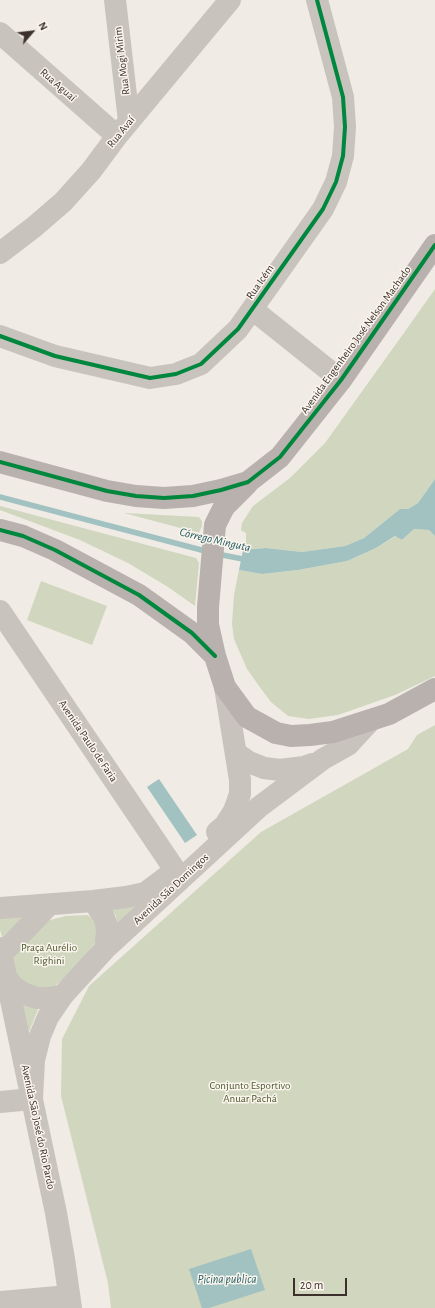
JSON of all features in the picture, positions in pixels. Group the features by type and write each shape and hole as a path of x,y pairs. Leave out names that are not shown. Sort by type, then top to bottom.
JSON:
{"main road":[{"name":"Avenida Engenheiro José Nelson Machado","path":"0,462 107,491 136,496 164,498 193,496 248,482 280,457 341,380 435,245"},
{"path":"248,482 224,507 215,525 209,586 208,625 224,688 247,717 276,734 310,736 333,732 379,718 435,689"},
{"path":"0,530 23,536 55,550 139,595 192,633 215,656"}],"street":[{"name":"Rua Mogi Mirim","path":"115,0 123,129"},
{"name":"Rua Avaí","path":"0,253 63,202 230,0"},
{"name":"Rua Icém","path":"0,336 55,356 150,378 176,374 201,364 238,329 323,209 336,182 343,156 345,127 343,97 317,0"},
{"name":"Rua Aguaí","path":"0,33 123,129"},
{"path":"252,309 341,380"},
{"name":"Avenida Paulo de Faria","path":"0,611 175,870"},
{"name":"Avenida São Domingos","path":"0,908 93,901 145,893 175,870 225,825 234,811 240,794 240,780 224,688"},
{"name":"Avenida São Domingos","path":"32,1099 34,1060 40,1036 48,1017 63,995 105,950 259,807 323,759 348,745 379,718"},
{"path":"236,753 249,762 264,768 280,770 304,767 323,759"},
{"path":"93,901 101,911 106,923 107,932 105,950"},
{"path":"1,951 49,905"},
{"name":"Avenida São José do Rio Pardo","path":"1,951 56,1213 70,1302"},
{"path":"6,977 14,986 25,994 37,998 50,998 63,995"},
{"path":"0,1102 32,1099"},
{"path":"0,1302 70,1302"}],"green space":[{"path":"435,289 435,479 418,503 408,509 400,509 364,538 345,546 302,552 266,548 243,550 246,545 246,533 241,530 242,523 253,506 290,478 325,443"},
{"path":"0,506 196,558 199,563 195,606 168,587 128,563 80,540 0,510"},
{"path":"124,513 199,517 202,521 202,526 199,533"},
{"path":"414,529 429,530 435,536 435,676 395,695 338,715 309,719 288,716 271,702 247,669 234,639 232,624 234,595 239,570 262,574 298,570 347,561 376,548 396,536 402,540"},
{"path":"41,581 107,606 92,645 27,620"},
{"name":"Conjunto Esportivo Anuar Pachá","path":"435,725 435,1308 111,1308 108,1283 61,1096 62,1039 89,986 261,832 408,749 417,735"},
{"path":"143,898 117,926 116,916 110,906"},
{"path":"0,913 31,913 3,941 0,930"},
{"name":"Praça Aurélio Righini","path":"87,915 97,920 97,940 70,974 52,988 40,991 20,985 9,955 42,922 66,916"},
{"path":"20,1000 39,1007 26,1039"}],"water":[{"path":"435,479 435,536 429,530 414,529 402,540 395,536 376,548 347,561 298,570 262,574 239,570 243,550 266,548 302,552 345,546 364,538 400,509 408,509 418,503"},
{"path":"159,779 197,835 185,843 147,787"},
{"name":"Picina publica","path":"251,1249 265,1290 209,1308 202,1308 189,1269"}],"waterway":[{"name":"Córrego Minguta","path":"0,497 209,552"},
{"name":"Córrego Minguta","path":"217,554 248,560"}],"cycle path":[{"path":"0,336 55,356 150,378 176,374 201,364 238,329 323,209 336,182 343,156 345,127 343,97 317,0"},
{"path":"0,462 107,491 136,496 164,498 193,496 248,482 280,457 341,380 435,245"},
{"path":"0,530 23,536 55,550 139,595 192,633 215,656"}]}
